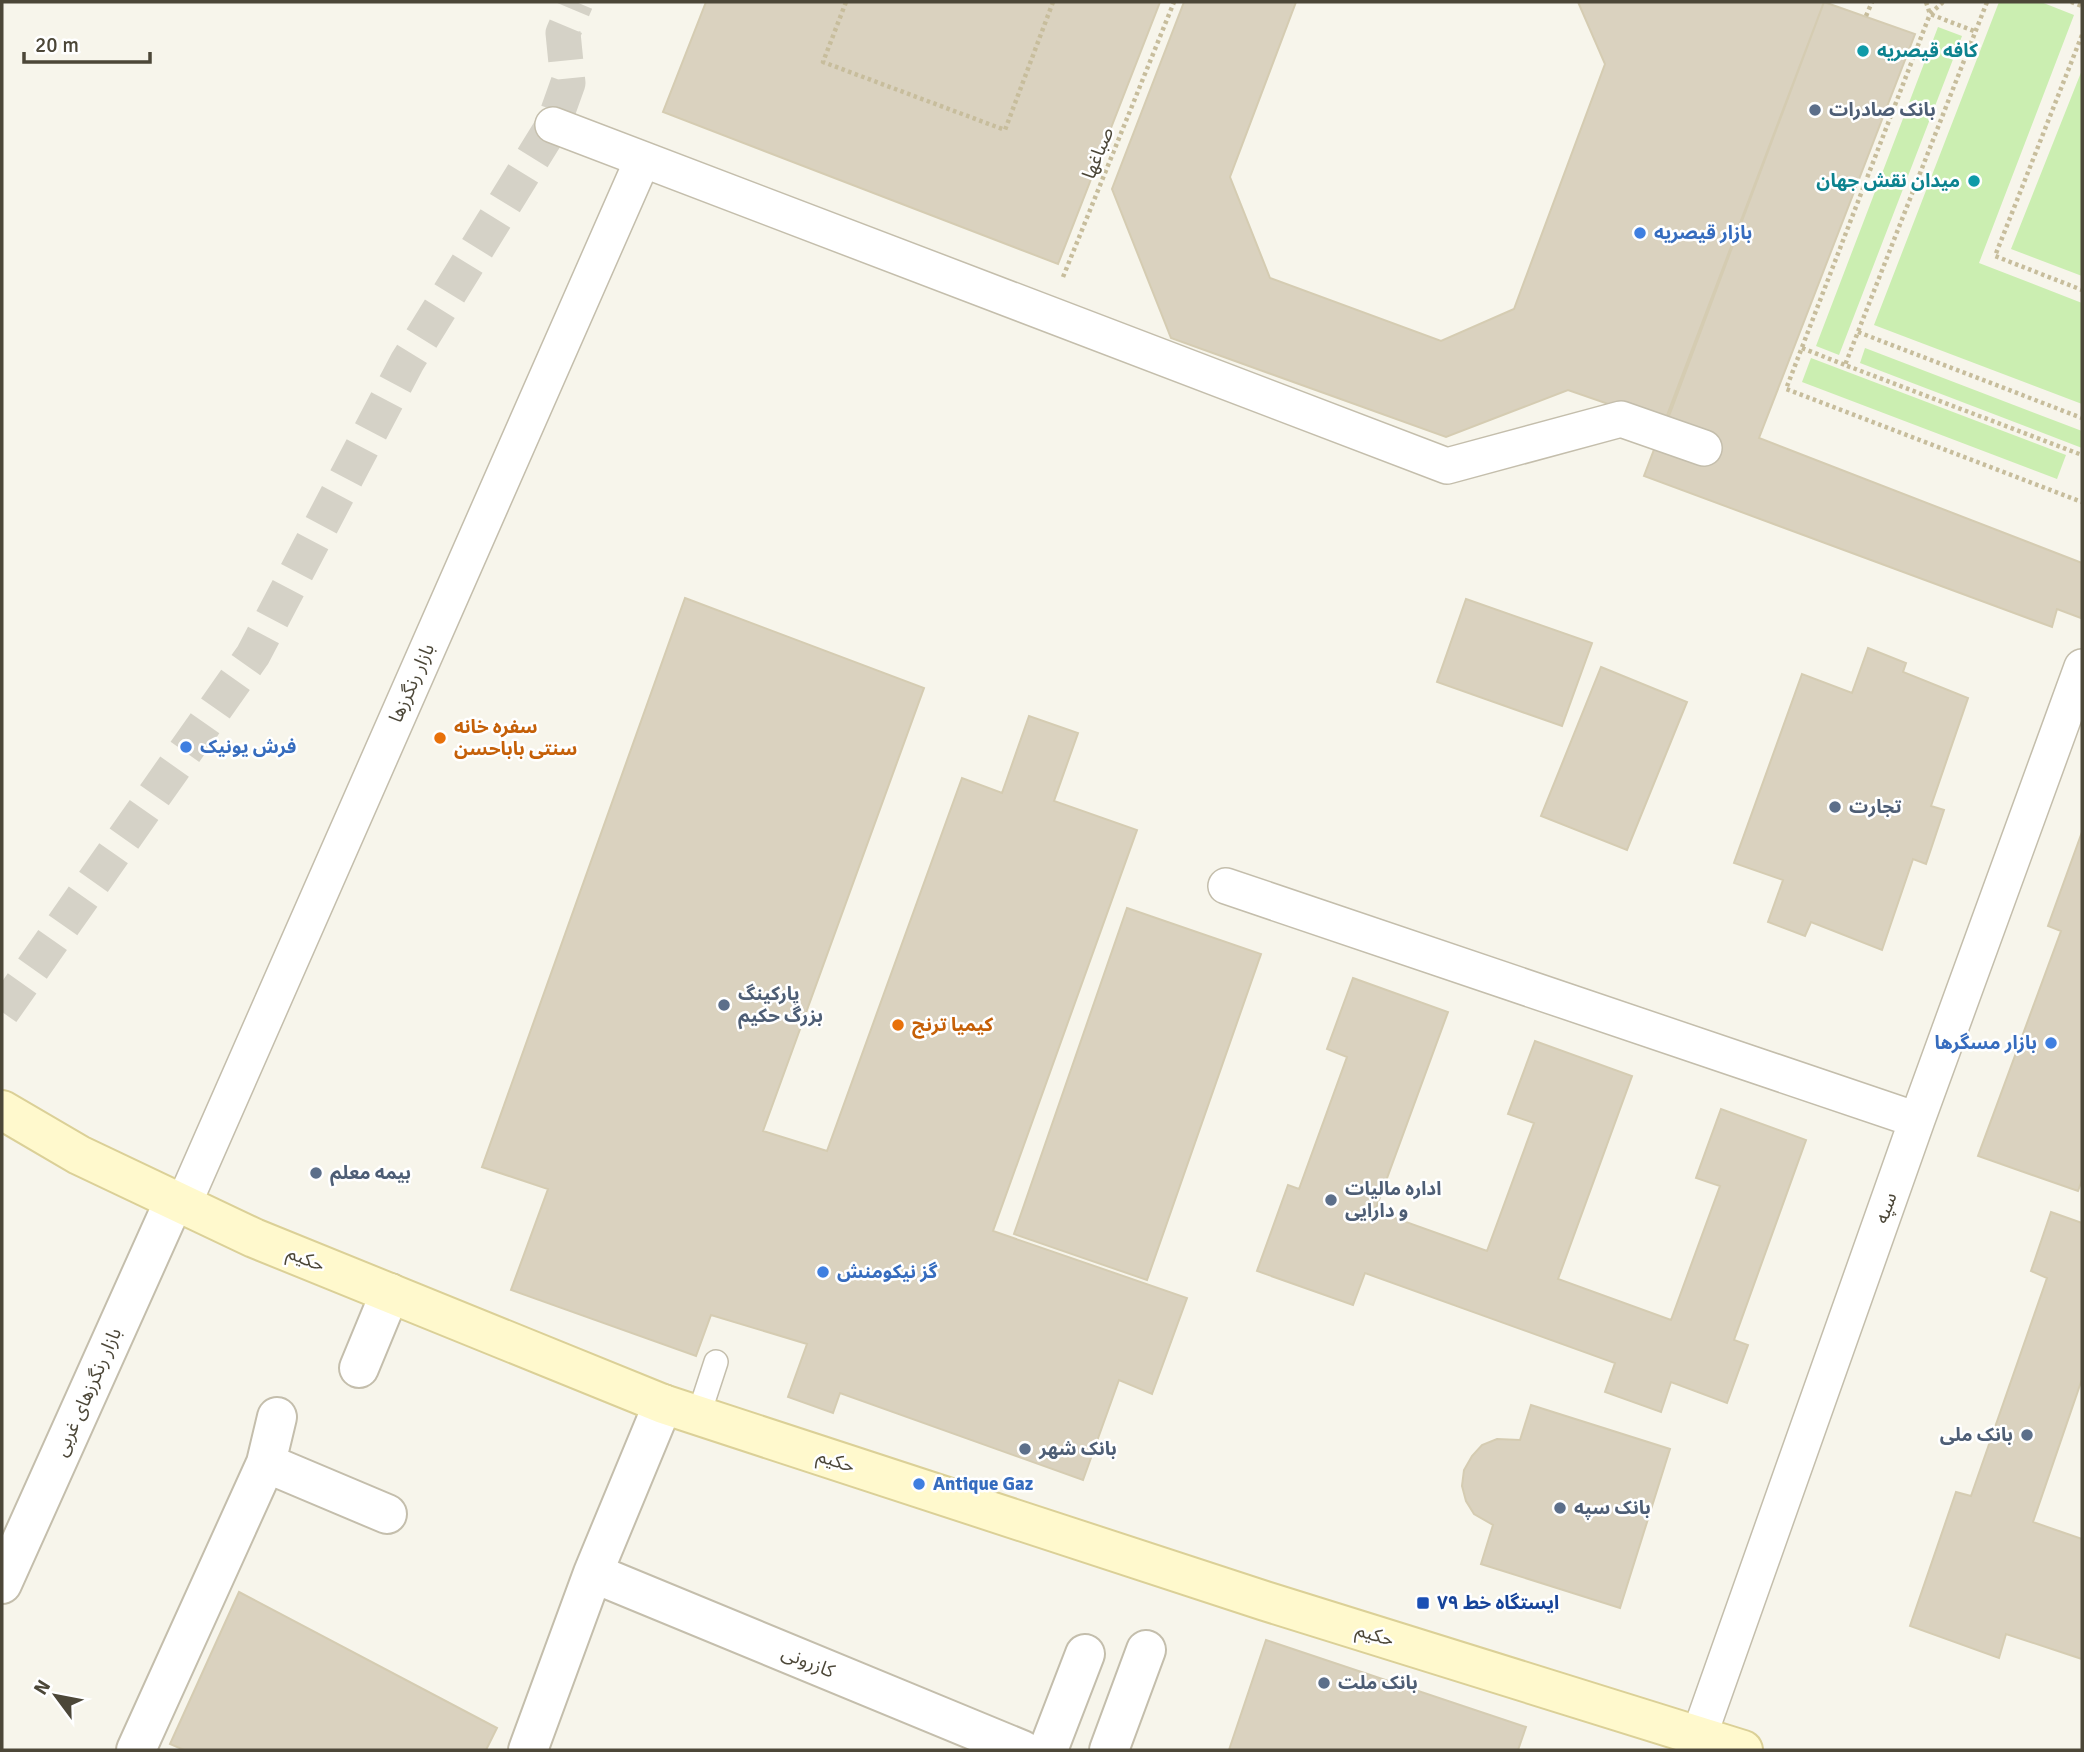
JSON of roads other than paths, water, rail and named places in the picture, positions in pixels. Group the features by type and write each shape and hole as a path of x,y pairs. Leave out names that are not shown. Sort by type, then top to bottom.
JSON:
{"main road":[{"name":"حکیم","path":"2,1110 175,1207 386,1301 673,1414 1265,1601 1691,1745 1743,1750"}],"street":[{"path":"553,125 1447,466 1621,419 1704,448"},
{"name":"بازار رنگرزها","path":"175,1207 642,161"},
{"name":"سپه","path":"1691,1745 2082,667"},
{"path":"1226,886 1917,1120"},
{"name":"بازار رنگرزهای غربی","path":"2,1584 175,1207"},
{"path":"359,1368 386,1301"},
{"path":"528,1750 593,1573 673,1414"},
{"path":"136,1750 266,1463 276,1417"},
{"path":"266,1463 387,1514"},
{"name":"کازرونی","path":"593,1573 1022,1750"},
{"path":"1109,1750 1146,1650"},
{"path":"1048,1750 1085,1654"}],"lane":[{"name":"حکیم","path":"2,1125 76,1169 175,1207"},
{"path":"673,1414 716,1362"}],"tunnel":[{"path":"2,1012 253,655 407,362 553,125 568,83 563,33 576,2"}],"place":[{"name":"کافه قیصریه","path":"1863,51"},
{"name":"بانک صادرات","path":"1815,110"},
{"name":"میدان نقش جهان","path":"1974,181"},
{"name":"بازار قیصریه","path":"1640,233"},
{"name":"سفره خانه سنتی باباحسن","path":"440,738"},
{"name":"فرش یونیک","path":"186,747"},
{"name":"تجارت","path":"1835,807"},
{"name":"پارکینگ بزرگ حکیم","path":"724,1005"},
{"name":"کیمیا ترنج","path":"898,1025"},
{"name":"بازار مسگرها","path":"2051,1043"},
{"name":"بیمه معلم","path":"316,1173"},
{"name":"اداره مالیات و دارایی","path":"1331,1200"},
{"name":"گز نیکومنش","path":"823,1272"},
{"name":"بانک ملی","path":"2027,1435"},
{"name":"بانک شهر","path":"1025,1449"},
{"name":"Antique Gaz","path":"919,1484"},
{"name":"بانک سپه","path":"1560,1508"},
{"name":"ایستگاه خط ۷۹","path":"1423,1603"},
{"name":"بانک ملت","path":"1324,1683"}]}
